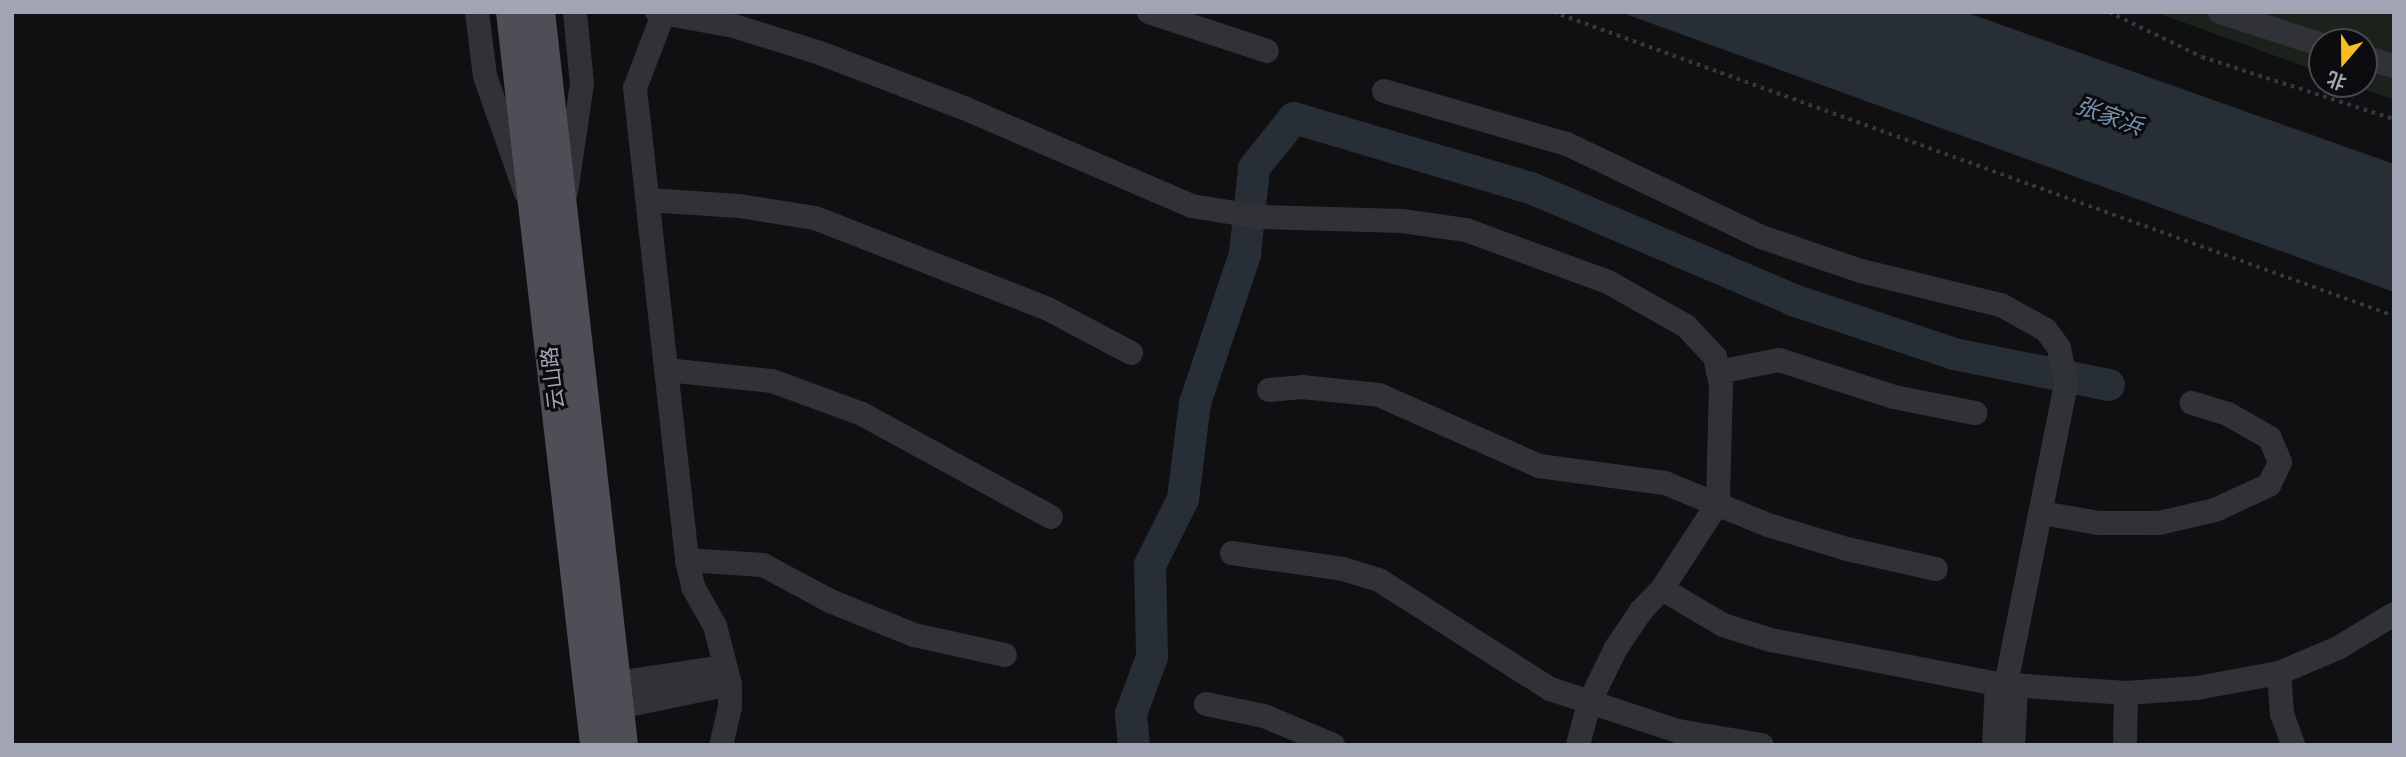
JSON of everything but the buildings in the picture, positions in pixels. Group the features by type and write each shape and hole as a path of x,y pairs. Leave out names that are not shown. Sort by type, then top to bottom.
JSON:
{"main road":[{"name":"云山路","path":"511,12 548,211 623,745"},
{"name":"云山路","path":"540,12 548,211 595,745"}],"lane":[{"path":"477,12 485,76 508,151 548,211"},
{"path":"548,211 582,85 575,12"},
{"path":"1149,12 1267,51"},
{"path":"2220,12 2308,40"},
{"path":"721,745 730,707 727,676 715,625 693,587 688,560 635,88 662,14 734,26 820,53 1215,212 1402,220 1466,230 1646,300 1686,326 1716,357 1723,415 1718,503 1662,589 1641,611 1616,648 1589,703 1578,745"},
{"path":"1384,91 1567,144 1761,237 1826,261 2001,304 2026,316 2046,330 2065,364 2066,384 1994,745"},
{"path":"648,200 739,206 815,218 1048,309 1131,353"},
{"path":"1718,372 1779,360 1894,397 1975,413"},
{"path":"667,370 772,381 862,414 1051,517"},
{"path":"1269,390 1302,387 1379,395 1539,467 1632,476 1718,503 1741,515 1847,550 1936,569"},
{"path":"2042,513 2099,523 2159,523 2215,510 2269,485 2280,462 2270,438 2228,414 2192,403"},
{"path":"1232,553 1343,569 1379,580 1524,675 1589,703 1678,731 1762,745"},
{"path":"688,560 763,565 830,601 914,635 1005,654"},
{"path":"1662,589 1723,625 1772,640 2006,686 2126,694 2197,688 2279,673 2337,648 2394,614"},
{"path":"2279,673 2282,714 2293,745"},
{"path":"618,695 727,676"},
{"path":"2006,686 2013,745"},
{"path":"2126,694 2126,745"},
{"path":"1206,704 1264,716 1333,745"}],"path":[{"path":"1553,12 2394,316"},
{"path":"2109,12 2202,57 2394,120"}],"shaded area":[{"path":"2155,12 2394,12 2394,100 2378,94 2378,28 2308,28 2308,68"}],"water":[{"name":"张家浜","path":"1620,12 1965,12 2394,164 2394,292"}],"waterway":[{"path":"1134,745 1131,714 1152,657 1150,565 1183,499 1195,403 1245,254 1254,168 1294,118 1531,188 1793,300 1954,354 2109,385"}]}
